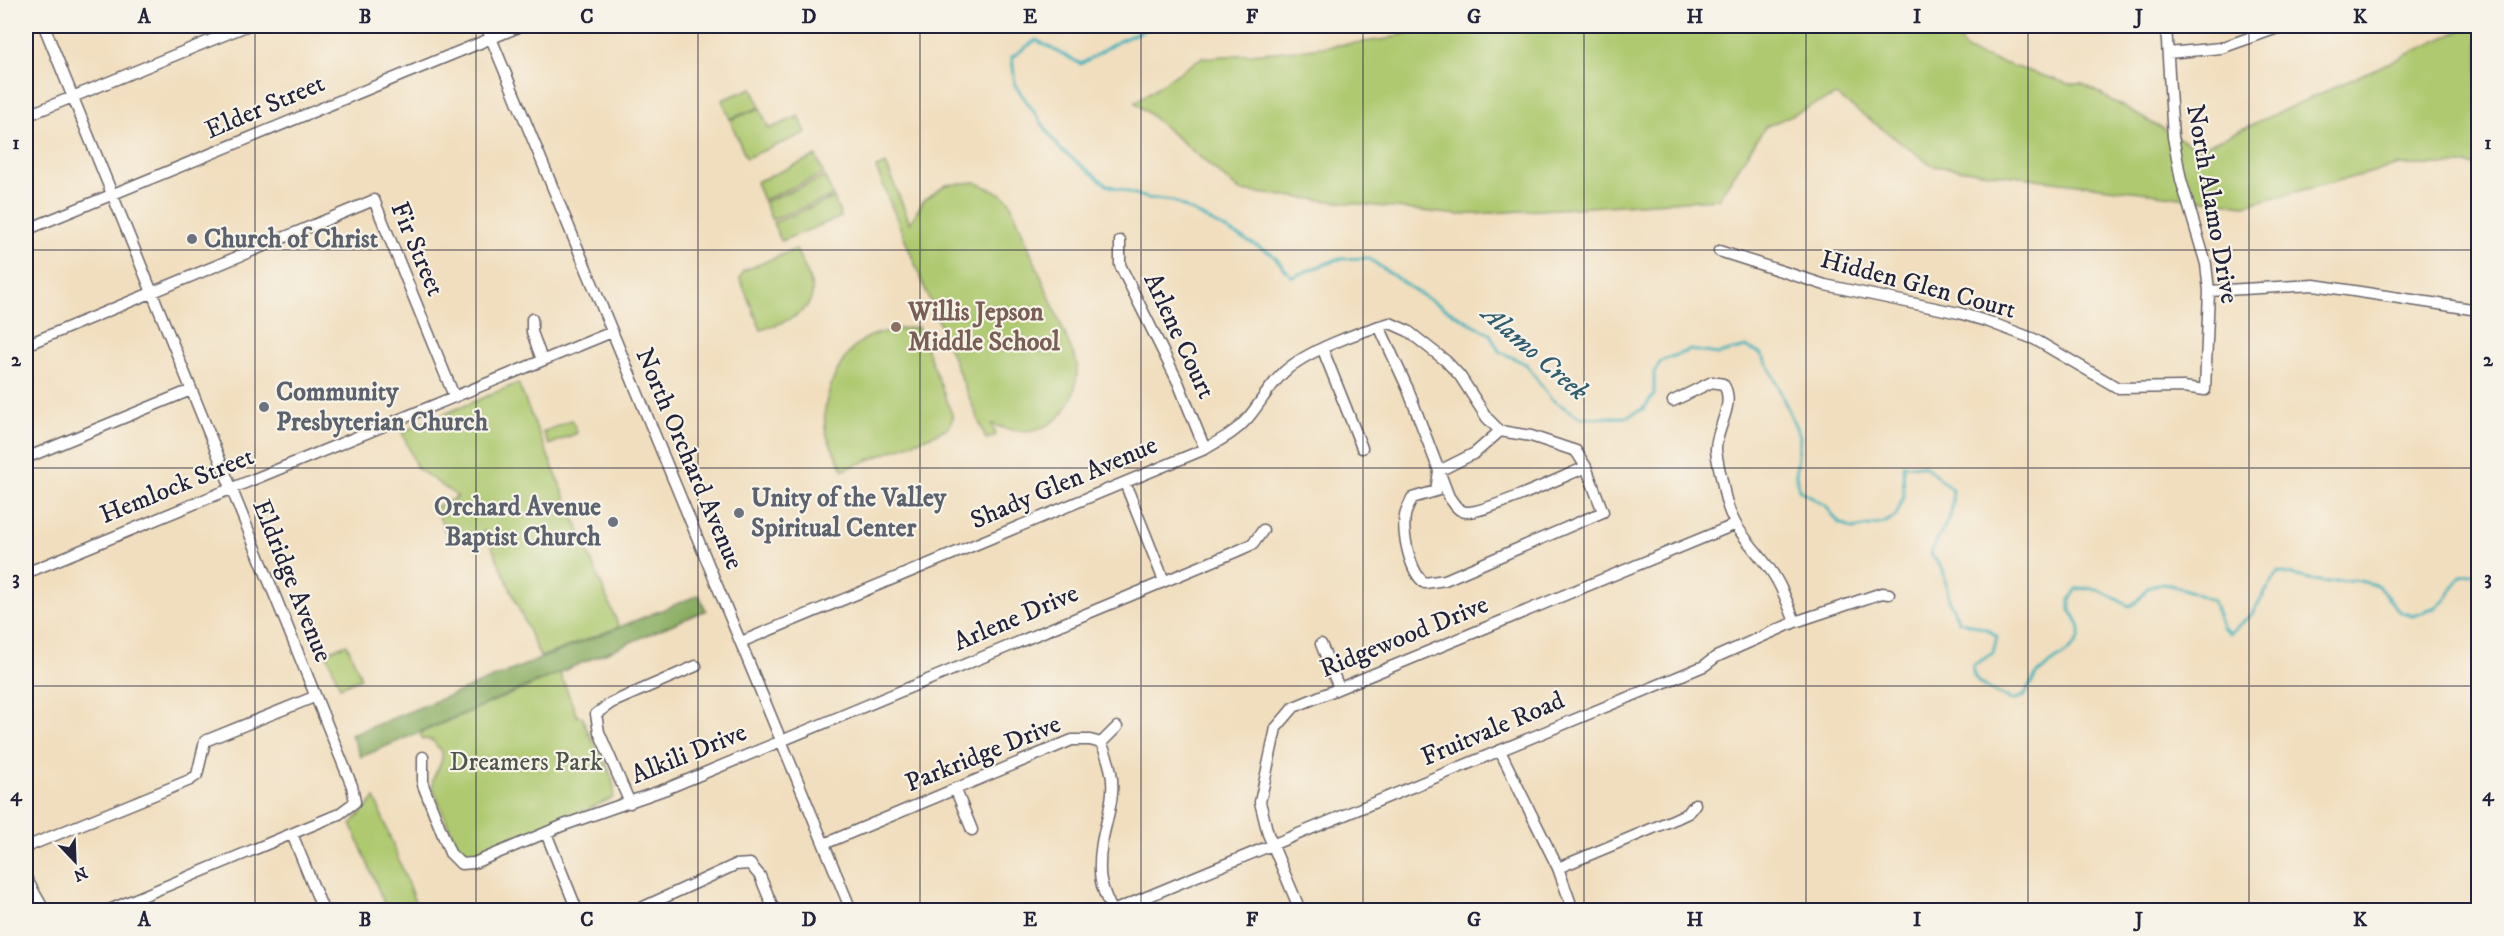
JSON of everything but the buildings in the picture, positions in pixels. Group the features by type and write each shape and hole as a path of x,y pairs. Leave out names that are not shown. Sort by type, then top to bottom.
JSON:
{"street":[{"name":"Eldridge Avenue","path":"44,26 352,786 356,802 339,814 109,910"},
{"path":"26,116 246,26"},
{"name":"North Orchard Avenue","path":"486,26 851,910"},
{"name":"Elder Street","path":"26,230 521,26"},
{"name":"North Alamo Drive","path":"2166,26 2173,137 2181,180 2206,264 2209,291 2205,390"},
{"path":"2168,53 2221,48 2283,26"},
{"name":"Fir Street","path":"26,345 374,200 454,396"},
{"name":"Arlene Court","path":"1120,241 1120,265 1178,382 1205,449"},
{"name":"Hidden Glen Court","path":"1719,251 1825,285 1959,313 1989,322 2034,339 2118,388 2183,387 2205,390"},
{"path":"2209,291 2314,285 2478,310"},
{"path":"532,319 532,332 542,360"},
{"path":"1439,471 1437,490 1412,498 1405,515 1413,565 1419,579 1425,583 1445,580 1603,512 1586,467 1576,451 1540,439 1500,431 1487,418 1460,376 1446,361 1408,331 1390,322 1379,326 1407,387 1439,471 1458,509 1466,512 1485,508 1586,467"},
{"name":"Shady Glen Avenue","path":"741,642 1205,449 1229,435 1246,420 1269,387 1286,369 1379,326"},
{"name":"Hemlock Street","path":"26,573 612,332"},
{"path":"1323,350 1362,448"},
{"path":"1673,401 1712,382 1723,384 1727,390 1727,403 1716,449 1734,525 1770,569 1782,589 1795,622"},
{"path":"26,458 191,390"},
{"path":"1439,471 1475,453 1500,431"},
{"path":"1125,483 1164,581"},
{"name":"Ridgewood Drive","path":"1300,910 1263,821 1260,802 1276,728 1294,708 1339,687 1734,525"},
{"name":"Arlene Drive","path":"781,740 1253,544 1263,530"},
{"name":"Fruitvale Road","path":"1113,910 1273,846 1704,666 1716,657 1795,622 1882,593 1889,594"},
{"path":"1321,644 1339,687"},
{"path":"630,803 599,732 596,714 611,703 696,666"},
{"path":"26,848 190,780 197,775 205,741 314,697"},
{"path":"1101,743 1117,727"},
{"name":"Alkili Drive","path":"423,757 423,785 450,853 461,864 474,863 546,833 630,803 781,740"},
{"name":"Parkridge Drive","path":"824,844 1072,740 1101,743 1113,779 1100,872 1102,888 1113,910"},
{"path":"1500,751 1558,868 1573,910"},
{"path":"955,788 972,830"},
{"path":"1558,868 1688,813 1695,804"},
{"path":"546,833 577,910"},
{"path":"292,834 323,910"},
{"path":"637,910 726,869 750,864 760,876 774,910"},
{"path":"26,878 44,910"}],"green space":[{"path":"1429,26 1950,26 1967,51 2069,84 2083,84 2198,149 2470,26 2478,26 2478,165 2400,165 2245,205 1933,166 1836,95 1765,127 1718,199 1459,215 1240,191 1135,102 1201,58 1298,50 1387,39"},
{"path":"752,88 760,107 730,119 722,100"},
{"path":"760,108 769,129 799,116 806,133 746,158 730,120"},
{"path":"816,156 824,174 763,200 756,182"},
{"path":"886,164 910,223 924,200 946,185 975,182 1000,193 1009,200 1077,363 1072,397 1064,411 1054,421 1042,428 1027,431 1010,430 992,424 996,435 986,439 876,168"},
{"path":"825,177 833,196 772,220 764,202"},
{"path":"834,198 841,217 781,241 773,223"},
{"path":"796,249 811,283 811,297 808,305 794,316 761,330 740,279 743,271"},
{"path":"918,327 953,417 950,426 938,433 843,470 826,432 826,406 834,378 849,353 869,337 887,331"},
{"path":"518,383 619,627 540,657 485,531 451,544 435,507 458,497 417,468 402,432"},
{"path":"572,420 577,433 549,445 543,432"},
{"path":"699,595 706,610 361,757 351,735"},
{"path":"347,644 361,678 340,687 326,652"},
{"name":"Dreamers Park","path":"560,673 577,716 583,717 585,726 608,768 614,789 613,798 561,821 474,854 465,855 457,847 433,788 433,779 441,762 442,752 432,740 422,739 420,733"},
{"path":"375,798 418,910 387,910 351,824"}],"waterway":[{"name":"Alamo Creek","path":"1154,26 1119,41 1081,64 1036,40 1012,57 1015,85 1060,149 1107,185 1147,198 1173,201 1272,254 1292,277 1338,259 1368,258 1423,296 1490,334 1499,351 1526,364 1551,399 1581,418 1626,417 1643,409 1654,395 1654,373 1661,361 1690,350 1718,354 1746,347 1760,353 1769,366 1800,437 1796,475 1799,490 1826,506 1839,523 1853,529 1884,523 1896,516 1904,495 1903,465 1925,466 1952,490 1952,510 1931,554 1943,570 1950,603 1959,621 1989,630 1997,637 1993,653 1973,666 1976,679 1986,688 2012,700 2024,696 2036,676 2078,641 2080,633 2078,622 2070,610 2070,599 2077,589 2098,590 2129,606 2137,602 2149,587 2156,584 2172,585 2213,601 2222,627 2230,633 2251,615 2278,572 2324,582 2355,580 2377,585 2400,612 2413,616 2436,608 2445,600 2461,576 2478,572"}],"place":[{"name":"Church of Christ","path":"192,239"},
{"name":"Willis Jepson Middle School","path":"896,327"},
{"name":"Community Presbyterian Church","path":"264,407"},
{"name":"Unity of the Valley Spiritual Center","path":"739,513"},
{"name":"Orchard Avenue Baptist Church","path":"613,522"}]}
